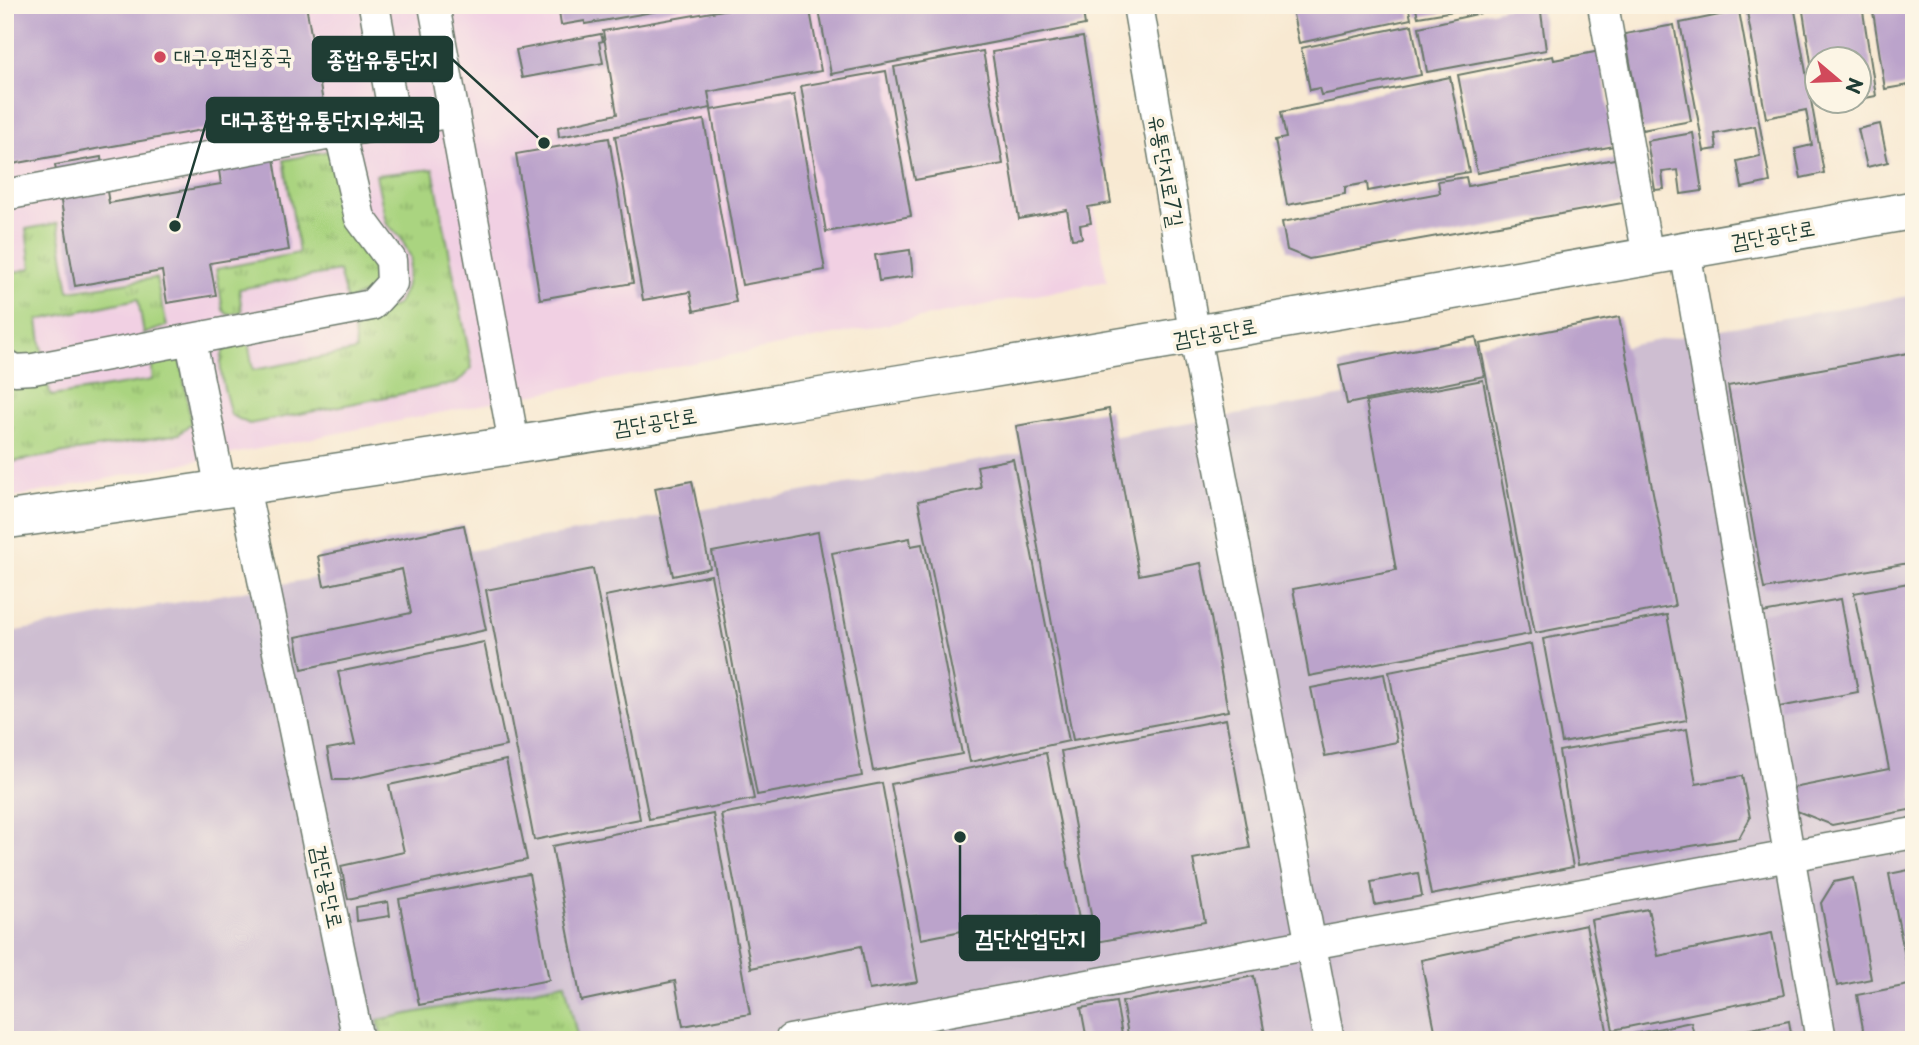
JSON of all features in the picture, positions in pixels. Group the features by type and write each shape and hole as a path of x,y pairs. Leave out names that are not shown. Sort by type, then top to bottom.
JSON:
{"main road":[{"name":"검단공단로","path":"5,520 233,488 1195,337 1914,210"}],"street":[{"path":"374,5 395,122"},
{"path":"435,5 514,444"},
{"name":"유통단지로7길","path":"1138,5 1195,337 1329,1040"},
{"path":"1603,5 1648,257"},
{"path":"5,195 454,112"},
{"path":"5,364 15,370 33,369 372,305 392,283 391,260 360,218 340,133"},
{"path":"1685,250 1821,1040"},
{"path":"191,341 233,488"},
{"name":"검단공단로","path":"233,488 358,1040"},
{"path":"790,1040 1914,833"}],"shaded area":[{"path":"5,5 1058,5 1107,281 5,499"},
{"path":"1914,295 1914,1040 5,1040 5,633"}],"green space":[{"path":"333,150 346,225 365,243 382,270 375,289 347,301 339,271 239,289 242,312 228,315 223,310 216,269 299,253 284,160"},
{"path":"433,169 472,368 457,383 249,424 231,415 221,370 223,352 227,345 248,341 253,370 356,351 353,321 397,305 405,289 411,258 401,238 386,223 376,175"},
{"path":"58,223 69,291 156,278 167,326 144,334 138,299 38,320 43,358 24,361 5,351 5,275 31,268 26,229"},
{"path":"180,355 191,423 179,434 5,463 5,379 45,375 51,396 152,380 152,361"},
{"path":"565,983 578,1040 382,1040 378,1020"}],"building":[{"name":"대구우편집중국","path":"5,5 306,5 324,108 7,165"},
{"path":"558,5 681,7 585,24 585,21 561,25"},
{"path":"752,5 809,5 821,71 708,92 711,108 559,137 558,127 617,114 603,31"},
{"path":"818,5 1082,5 1085,25 831,74"},
{"path":"1291,5 1408,5 1411,19 1299,43"},
{"path":"1415,5 1478,5 1478,7 1418,17"},
{"path":"1517,5 1540,5 1546,50 1427,72 1419,27"},
{"path":"1794,5 1804,61 1804,110 1766,118 1747,12"},
{"path":"1802,5 1862,5 1868,46 1808,46"},
{"path":"1872,5 1914,5 1914,84 1885,89"},
{"path":"1739,11 1770,182 1742,188 1737,161 1760,156 1755,126 1715,134 1717,149 1704,151 1680,23"},
{"path":"1412,25 1421,75 1321,95 1319,88 1310,90 1301,48"},
{"path":"1674,25 1691,121 1642,130 1625,34"},
{"path":"601,34 603,41 599,42 603,63 522,78 516,50"},
{"path":"1083,37 1111,203 1088,207 1091,223 1080,225 1082,238 1072,239 1067,210 1019,219 992,52"},
{"path":"983,51 1003,164 915,180 894,67"},
{"path":"1600,51 1614,146 1477,173 1458,75 1553,56 1554,60"},
{"path":"886,71 911,216 826,232 801,86"},
{"path":"1450,77 1469,172 1368,191 1367,183 1345,187 1345,194 1287,205 1275,140 1286,138 1281,112"},
{"path":"794,95 825,270 742,285 711,110"},
{"path":"1807,116 1814,116 1824,173 1801,178 1795,149 1812,145"},
{"path":"704,120 736,302 694,311 690,292 643,300 615,136"},
{"path":"1880,124 1888,162 1867,167 1858,129"},
{"path":"269,128 289,250 210,263 216,295 167,303 162,271 75,286 55,165 101,157 109,203 221,184 214,137"},
{"path":"1693,133 1702,191 1681,194 1678,170 1662,172 1664,189 1655,190 1647,141"},
{"path":"609,138 633,283 540,299 516,154"},
{"path":"1620,158 1628,202 1309,259 1287,250 1282,222 1440,193 1438,181 1466,177 1468,186"},
{"path":"910,250 913,276 879,281 875,255"},
{"path":"1619,317 1675,606 1535,633 1480,344"},
{"path":"1476,337 1484,376 1347,404 1339,365"},
{"path":"1914,352 1914,562 1764,589 1728,386"},
{"path":"1483,380 1530,634 1309,676 1293,589 1396,570 1366,402"},
{"path":"1109,409 1139,575 1201,563 1228,711 1073,740 1016,426"},
{"path":"1013,459 1069,741 970,762 918,501 981,488 977,466"},
{"path":"692,481 710,568 673,576 655,488"},
{"path":"464,525 486,630 302,669 296,637 411,613 402,569 324,586 318,556"},
{"path":"818,532 862,776 757,795 712,552"},
{"path":"910,538 911,546 922,544 962,754 873,771 832,553"},
{"path":"593,569 640,819 534,840 486,590"},
{"path":"711,575 754,799 649,819 605,596"},
{"path":"1914,582 1914,809 1832,825 1797,811 1793,788 1889,769 1854,593"},
{"path":"1841,599 1858,692 1779,707 1762,613"},
{"path":"1667,615 1687,720 1562,743 1543,639"},
{"path":"484,642 506,746 347,780 333,780 327,749 355,744 338,672"},
{"path":"1531,644 1573,867 1431,895 1389,672"},
{"path":"1384,674 1397,742 1325,756 1311,688"},
{"path":"1226,719 1250,848 1193,859 1205,922 1096,942 1061,751"},
{"path":"1687,729 1696,784 1742,776 1750,818 1739,838 1578,865 1559,751"},
{"path":"1046,753 1084,944 1045,951 1038,916 921,939 891,784"},
{"path":"506,760 527,860 348,899 341,866 404,852 389,785"},
{"path":"882,783 918,982 869,990 861,946 751,968 721,814"},
{"path":"713,814 750,1014 683,1026 675,981 581,1001 552,846"},
{"path":"1914,869 1914,971 1908,972 1889,874"},
{"path":"1418,873 1422,896 1375,905 1371,882"},
{"path":"529,874 549,980 419,1005 399,899"},
{"path":"1853,878 1871,979 1837,986 1821,903 1834,882"},
{"path":"388,902 390,916 357,921 356,907"},
{"path":"1648,909 1658,956 1772,933 1784,995 1613,1030 1591,920"},
{"path":"1586,925 1609,1040 1437,1040 1421,960"},
{"path":"1254,976 1266,1040 1129,1040 1122,1002"},
{"path":"1914,984 1914,1040 1865,1040 1857,995"},
{"path":"1116,1002 1123,1040 1087,1040 1081,1008"},
{"path":"1789,1021 1792,1040 1703,1040 1703,1039"},
{"path":"1691,1022 1695,1040 1619,1040 1618,1037"},
{"path":"965,1032 967,1040 938,1040 938,1037"}],"place":[{"name":"대구우편집중국","path":"160,57"},
{"name":"종합유통단지","path":"544,143"},
{"name":"대구종합유통단지우체국","path":"175,226"},
{"name":"검단산업단지","path":"960,837"}]}
